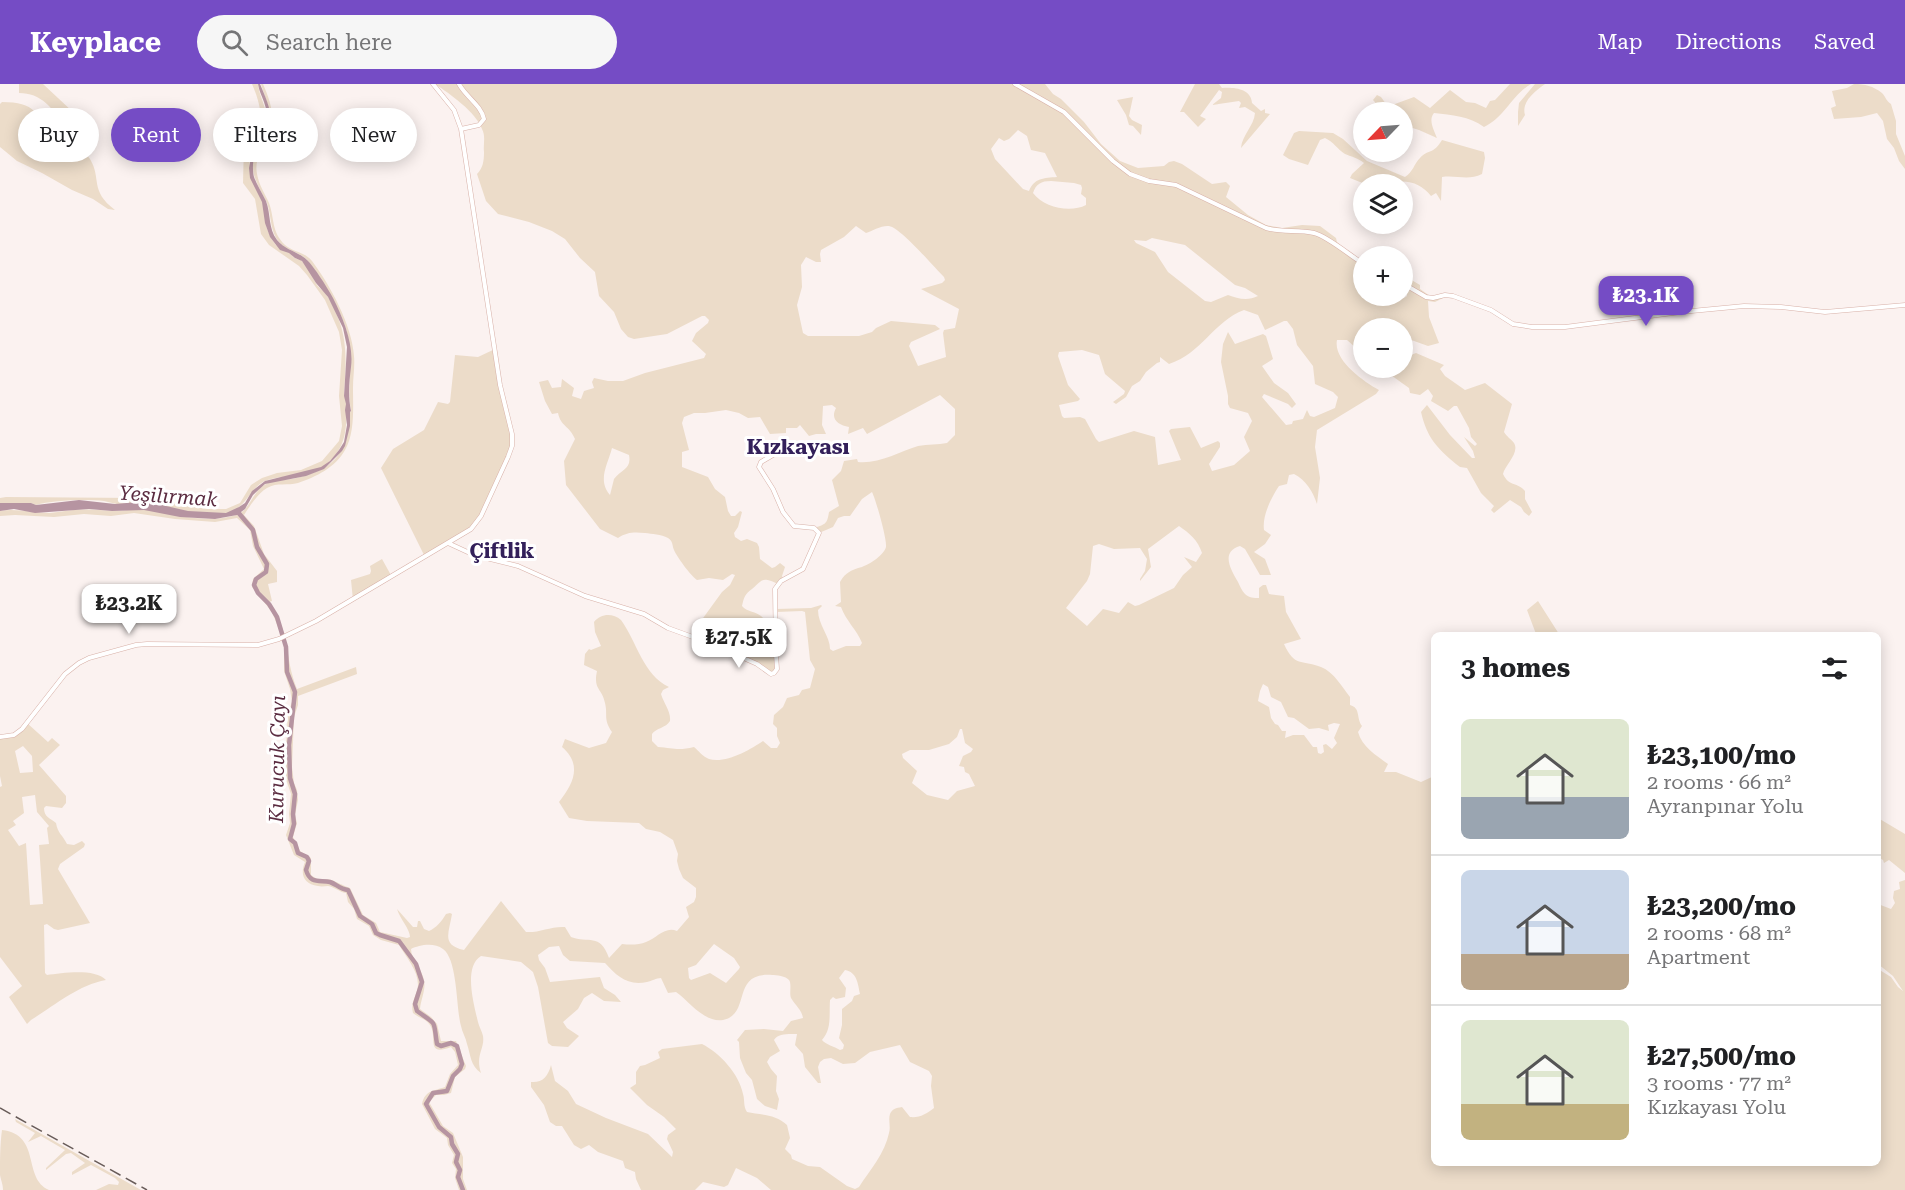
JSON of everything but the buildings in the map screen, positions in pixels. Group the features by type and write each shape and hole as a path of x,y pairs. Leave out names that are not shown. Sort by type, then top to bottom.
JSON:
{"street":[{"path":"0,737 14,735 25,726 65,674 89,658 136,645 252,645 279,639 316,621 448,543 468,531 478,520 508,457 512,443 511,430 499,375 461,129 454,110 433,84"},
{"path":"459,84 484,116 479,126 461,129"},
{"path":"1015,84 1064,112 1113,161 1134,176 1176,185 1266,228 1320,235 1353,257"},
{"path":"1413,289 1426,297 1454,296 1491,310 1513,324 1532,327 1565,327 1735,306 1768,306 1825,312 1905,305"},
{"path":"448,543 474,555 518,566 585,596 645,614 668,628 712,644 774,674 777,669 776,589 781,581 803,569 819,533 814,528 794,526 783,512 773,489 759,467 761,462 773,455"}],"shaded area":[{"path":"19,84 43,84 69,108 50,108 34,96 19,93"},
{"path":"252,84 258,84 264,108 260,108"},
{"path":"258,84 260,84 269,108 266,108"},
{"path":"261,84 263,84 271,108 268,108"},
{"path":"435,84 1045,84 1120,161 1138,168 1164,166 1174,161 1212,184 1226,182 1230,186 1226,197 1248,215 1266,225 1282,228 1302,225 1320,226 1353,254 1353,306 1413,306 1413,281 1430,296 1445,297 1435,302 1428,301 1429,317 1439,343 1428,346 1413,341 1413,318 1353,318 1353,345 1347,340 1337,340 1337,348 1344,362 1353,371 1353,378 1362,378 1379,390 1317,430 1315,447 1320,478 1317,504 1308,487 1294,474 1289,475 1287,484 1279,486 1276,491 1264,519 1264,530 1271,535 1265,544 1254,552 1265,559 1271,575 1260,575 1245,549 1240,546 1230,552 1229,557 1233,572 1247,595 1259,598 1259,588 1266,585 1269,594 1284,596 1286,612 1301,639 1284,644 1288,652 1295,660 1326,669 1337,680 1350,697 1350,705 1356,708 1362,726 1358,732 1363,742 1388,764 1384,772 1396,772 1421,782 1431,777 1431,1166 1881,1166 1881,971 1891,977 1903,991 1893,976 1881,966 1881,905 1891,909 1895,903 1894,891 1900,889 1899,882 1905,880 1905,1190 771,1190 757,1178 736,1168 728,1185 724,1187 703,1182 695,1190 641,1190 635,1172 625,1168 623,1161 598,1152 589,1145 581,1149 574,1145 562,1126 556,1126 550,1122 544,1105 531,1087 531,1082 544,1078 551,1065 555,1081 568,1091 576,1104 648,1134 672,1157 673,1152 667,1139 668,1135 676,1129 630,1088 636,1084 636,1072 640,1066 660,1058 658,1052 662,1049 702,1044 722,1059 733,1072 741,1086 747,1112 773,1117 787,1125 790,1138 785,1149 792,1159 808,1166 820,1167 855,1189 859,1187 877,1161 884,1147 890,1131 889,1116 892,1111 902,1107 910,1117 914,1117 923,1115 934,1108 932,1076 929,1071 910,1062 900,1045 870,1052 855,1063 843,1064 831,1058 824,1059 818,1067 821,1083 818,1083 805,1067 803,1054 795,1045 797,1034 784,1034 774,1040 780,1051 770,1057 767,1062 777,1076 776,1091 779,1099 777,1110 765,1106 757,1099 752,1080 746,1073 740,1058 737,1040 745,1030 783,1031 791,1021 803,1018 791,998 788,979 772,975 759,976 751,980 732,1016 716,1020 703,1015 676,992 668,993 661,978 634,983 618,976 605,963 570,961 563,955 559,946 549,947 538,955 550,982 600,977 604,988 621,1002 604,1001 592,993 584,998 578,1009 563,1022 567,1028 579,1036 568,1047 552,1046 548,1043 533,972 521,962 481,956 472,969 471,987 478,1024 483,1036 479,1061 481,1073 473,1063 459,1018 454,974 448,955 439,947 422,945 411,949 424,980 420,1009 437,1024 441,1041 456,1041 466,1066 455,1077 451,1093 436,1095 429,1102 443,1126 453,1133 463,1157 463,1179 467,1190 459,1190 455,1178 456,1169 452,1163 454,1155 447,1138 435,1129 422,1104 425,1096 445,1087 450,1074 458,1065 455,1052 451,1047 435,1048 430,1025 413,1013 412,1006 418,985 417,979 414,969 399,945 373,935 369,926 357,919 346,893 328,886 313,885 306,881 303,874 305,862 294,855 286,835 290,823 291,794 286,779 286,745 288,714 292,702 284,671 284,642 272,612 252,587 253,579 264,569 253,546 250,530 237,518 215,522 134,513 111,516 84,514 54,517 0,516 0,511 6,510 50,513 141,509 193,518 225,518 241,513 261,487 266,484 318,471 336,458 346,439 351,411 348,337 336,306 309,262 282,245 276,238 267,203 256,181 253,162 257,162 258,178 269,203 277,235 285,245 312,261 333,293 349,331 354,356 353,420 348,443 341,456 331,466 298,483 267,488 244,515 254,526 264,554 277,571 277,582 268,584 272,601 269,602 281,624 297,689 356,667 357,674 298,696 294,717 292,767 298,800 295,815 297,823 293,837 300,851 311,858 311,875 350,888 363,915 376,923 380,932 410,937 397,909 413,927 417,927 420,921 424,929 429,931 439,924 446,914 450,913 452,914 448,932 449,941 457,948 464,950 501,901 526,932 565,927 571,937 598,942 609,958 622,944 640,944 665,931 677,931 689,917 686,907 694,902 696,888 683,878 673,840 660,832 646,829 639,823 569,818 559,802 574,774 572,761 562,747 565,739 589,748 606,743 612,732 607,720 604,698 597,686 597,671 584,665 585,654 589,649 601,646 595,632 594,622 607,615 621,620 653,675 669,687 661,694 670,721 652,734 652,741 658,747 680,749 694,747 702,755 715,760 737,755 763,741 771,748 777,748 780,743 777,728 773,724 774,715 783,707 787,698 799,695 802,690 810,688 815,669 810,660 805,612 776,612 776,609 811,608 821,605 818,610 819,615 830,649 833,651 846,646 860,646 862,643 860,638 841,607 835,606 841,602 840,582 849,572 876,559 886,547 881,520 872,492 862,499 850,516 838,518 833,527 819,533 814,528 825,523 829,512 839,506 832,480 841,471 844,461 857,459 858,462 866,462 881,459 918,446 947,443 955,435 955,409 940,395 867,434 863,428 848,434 849,427 836,421 834,412 836,408 832,405 823,406 822,425 826,434 809,436 800,425 797,428 786,428 786,433 770,434 760,417 748,418 726,410 694,413 684,417 682,423 689,450 682,452 682,467 708,477 715,489 725,497 731,516 742,512 734,533 735,537 741,541 747,539 757,543 760,559 772,568 780,563 785,567 783,580 778,584 769,580 761,581 746,594 742,606 761,616 776,631 777,669 772,674 744,657 761,654 756,629 739,633 722,619 713,627 705,641 690,636 722,592 730,585 735,575 732,574 723,580 709,578 697,580 681,562 668,538 656,534 637,533 618,538 600,529 566,485 564,461 575,439 561,421 558,413 552,414 539,382 548,380 552,388 561,387 562,379 574,388 572,396 581,399 584,391 594,388 592,382 594,378 623,381 704,358 706,354 692,341 696,333 709,320 702,316 667,334 634,339 628,337 621,329 614,312 599,296 595,272 565,239 529,222 498,214 486,201 477,174 484,158 482,129 468,110","holes":["1018,130 1027,136 1031,150 1045,153 1057,177 1037,181 1029,191 1023,189 995,159 991,149 999,138 1004,141 1009,139","1042,182 1081,185 1081,194 1086,198 1086,205 1073,209 1058,208 1044,202 1033,193 1037,185","856,226 866,233 880,227 894,228 917,248 944,277 945,280 942,283 921,289 959,309 955,328 944,330 943,333 946,357 918,366 909,346 911,342 940,329 935,325 891,321 872,332 859,336 808,336 803,333 797,305 802,287 801,265 806,257 821,262 821,250 844,237","1152,238 1185,245 1235,285 1258,296 1243,299 1228,295 1211,302 1205,301 1168,272 1155,252 1134,240 1146,241","1244,310 1258,315 1265,330 1287,321 1293,329 1297,345 1313,366 1315,384 1333,392 1338,397 1335,408 1314,417 1310,416 1307,410 1303,419 1286,425 1262,397 1264,394 1292,408 1296,404 1288,393 1274,383 1262,366 1273,359 1266,336 1263,334 1235,344 1228,332 1223,344 1221,362 1228,404 1230,408 1248,413 1252,421 1244,437 1250,451 1234,465 1212,471 1209,464 1220,447 1220,443 1218,441 1201,448 1190,427 1169,431 1181,460 1158,465 1155,437 1134,431 1099,442 1085,419 1062,416 1059,405 1080,399 1068,385 1058,356 1059,352 1082,350 1099,355 1105,374 1125,391 1113,402 1116,404 1126,397 1132,386 1140,381 1146,372 1160,362 1160,357 1169,364 1180,359 1233,315","612,448 629,455 629,463 614,479 610,495 604,484 604,478","1179,526 1196,541 1202,553 1196,562 1184,557 1192,567 1174,588 1139,605 1135,606 1128,602 1119,613 1103,609 1087,626 1066,608 1087,581 1093,546 1099,544 1114,549 1140,548 1147,559 1140,581 1151,567 1148,549","1263,684 1268,687 1271,697 1281,702 1288,717 1294,718 1309,729 1319,728 1329,731 1328,725 1340,724 1334,738 1337,743 1332,749 1326,744 1323,745 1324,752 1321,754 1304,735 1285,738 1286,731 1282,731 1275,724 1269,707 1258,701","962,729 965,743 973,749 963,756 959,766 964,767 975,786 957,791 948,800 927,795 912,783 917,771 903,758 902,754 910,750 929,750 949,744","714,944 734,958 740,967 726,983 710,973 691,980 688,968 696,965","845,970 854,976 860,994 854,996 852,1001 842,1009 839,1038 844,1045 840,1050 822,1040 829,1026 830,1000 833,997 836,999 845,997 846,988 839,978"]},
{"path":"1195,84 1219,84 1222,88 1242,90 1249,95 1252,103 1261,111 1265,109 1265,113 1270,114 1241,148 1255,113 1245,107 1239,108 1241,103 1239,101 1212,105 1221,98 1222,92 1219,90 1200,116 1206,119 1198,127 1184,112 1180,112"},
{"path":"1510,84 1531,84 1518,94 1497,118 1484,127 1466,118 1434,113 1432,122 1437,138 1413,128 1413,102 1400,102 1414,97 1430,108 1450,90 1466,102 1486,108 1490,101 1495,100"},
{"path":"1535,84 1545,84 1527,101 1525,115 1518,126 1519,103"},
{"path":"1854,84 1875,89 1882,93 1891,104 1896,121 1896,134 1905,156 1905,169 1887,139 1883,121 1877,113 1834,119 1831,108 1836,106 1832,91"},
{"path":"1377,95 1385,102 1373,100"},
{"path":"1133,97 1129,116 1142,125 1141,135 1129,125 1117,100"},
{"path":"2,102 22,104 30,108 18,108 18,161 0,147 0,104"},
{"path":"1299,131 1333,133 1353,148 1353,157 1345,154 1325,138 1320,140 1308,165 1289,159 1283,155 1294,133"},
{"path":"1442,140 1484,152 1482,174 1472,177 1442,177 1441,201 1436,193 1431,196 1420,186 1413,184 1413,174 1409,174 1420,158 1436,148"},
{"path":"19,162 91,162 99,190 107,203 115,210 108,209"},
{"path":"244,162 250,162 250,170 263,204 268,231 273,242 307,267 317,285 326,294 339,319 344,342 346,366 344,393 347,406 344,436 334,457 315,470 262,483 239,507 227,513 199,513 148,502 117,504 79,500 36,505 0,503 0,498 6,497 138,498 209,509 226,509 240,503 251,485 262,478 277,473 301,470 322,461 339,441 342,426 339,396 342,350 339,332 325,300 307,275 299,266 269,245 261,234 255,199 243,183"},
{"path":"250,162 254,162 254,177 268,206 272,231 277,240 310,263 328,289 344,323 351,349 349,400 351,411 350,426 342,451 324,469 306,476 265,484 253,495 245,509 237,515 215,519 180,517 144,510 89,509 35,513 14,509 0,511 0,503 36,505 79,500 115,504 153,503 188,511 226,513 245,503 252,491 265,481 321,467 330,461 339,450 344,442 347,425 344,396 347,347 343,328 328,297 302,261 280,250 270,237 262,202 250,178"},
{"path":"1362,162 1369,162 1398,174 1353,174 1353,179 1350,178 1352,174 1364,163"},
{"path":"495,349 512,446 474,526 425,557 381,468 393,449 424,430 438,402 448,404 450,402 455,355 478,357"},
{"path":"1416,353 1444,365 1440,369 1445,376 1465,390 1485,383 1512,404 1504,432 1514,443 1515,451 1503,474 1508,481 1525,491 1525,499 1532,512 1529,516 1510,500 1494,513 1491,510 1494,506 1481,493 1467,468 1456,464 1434,442 1426,429 1421,412 1427,405 1450,435 1472,458 1475,458 1464,437 1475,446 1477,444 1471,437 1469,428 1457,406 1448,411 1431,401 1433,396 1428,389 1420,395 1410,393 1409,388 1395,378 1413,378 1413,354"},
{"path":"382,559 392,577 353,600 351,580 370,574 370,566"},
{"path":"1538,601 1558,632 1535,632 1527,610"},
{"path":"27,723 48,742 52,738 60,745 39,765 66,796 66,803 62,808 46,806 44,811 56,823 67,844 74,845 82,841 85,844 60,864 58,869 90,923 58,930 47,924 44,925 45,973 47,975 86,973 101,976 106,980 76,991 27,1024 9,997 22,986 0,957 0,787 2,786 0,737 14,735","holes":["23,746 32,756 33,772 20,773 15,751","35,795 37,812 49,826 47,828 49,844 39,845 43,904 30,905 26,843 19,846 8,830 16,825 13,821 24,813 22,797"]},
{"path":"1881,820 1905,834 1905,873 1889,860 1884,863 1881,859"},
{"path":"15,1119 141,1190 96,1190 109,1184 118,1185 119,1182 91,1165 72,1175 72,1172 85,1163 71,1153 66,1154 46,1170 65,1150 41,1136 28,1142 35,1133 16,1122"},
{"path":"2,1130 22,1140 36,1176 49,1190 3,1190 0,1175"}],"waterway":[{"name":"Kurucuk Çayı","path":"237,511 253,530 257,547 267,564 266,572 256,579 254,585 277,617 286,647 287,672 295,692 289,745 290,778 295,794 294,824 290,839 295,843 298,853 307,857 309,861 306,870 310,878 330,882 348,890 360,916 372,924 376,933 399,941 416,964 422,982 415,1004 417,1011 433,1024 437,1044 441,1046 451,1043 457,1046 462,1064 460,1069 453,1076 447,1091 433,1093 426,1104 439,1127 451,1137 458,1154 456,1162 460,1170 458,1177 463,1190"}],"railway":[{"path":"0,1108 147,1190"}],"district":[{"name":"Kızkayası","path":"798,447"},
{"name":"Çiftlik","path":"502,551"}],"water label":[{"name":"Yeşilırmak","path":"168,496"}]}
